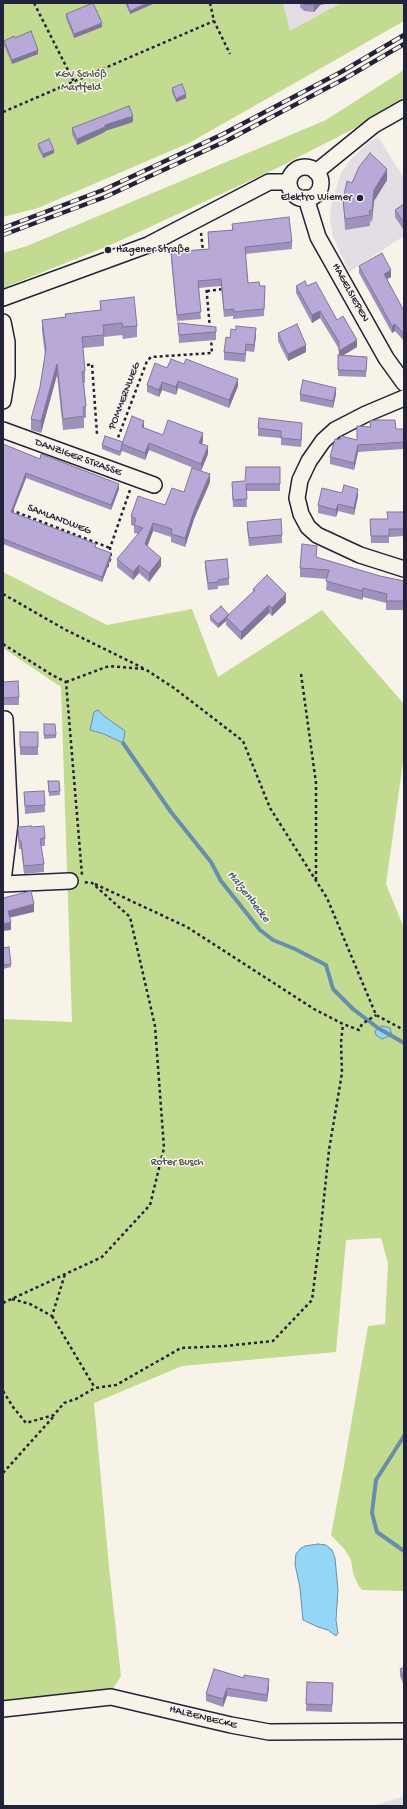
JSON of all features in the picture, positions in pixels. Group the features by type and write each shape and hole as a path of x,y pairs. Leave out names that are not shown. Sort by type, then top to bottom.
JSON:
{"street":[{"path":"316,172 374,125 404,108"},
{"path":"303,167 310,168 316,172 321,182 320,188 312,197 306,198 294,194 290,189 289,182 291,175 296,170 303,167"},
{"path":"3,298 148,245 269,182 289,182"},
{"name":"HAGELSIEPEN","path":"306,198 318,237 386,358 404,383"},
{"path":"3,322 7,342 7,376 3,401"},
{"path":"404,398 362,416 335,430 323,441 309,461 300,480 297,498 301,514 308,527 317,535 360,555 404,569"},
{"name":"DANZIGER STRASSE","path":"3,430 154,484"},
{"path":"3,881 10,823 4,719"},
{"path":"3,884 76,881"},
{"name":"HALZENBECKE","path":"3,1709 111,1696 238,1727 269,1732 404,1731"}],"path":[{"path":"34,3 74,82"},
{"path":"210,3 214,21 230,54"},
{"path":"3,112 214,21"},
{"path":"197,219 203,253"},
{"path":"206,284 210,330"},
{"path":"207,291 230,289"},
{"name":"POMMERNWEG","path":"114,446 147,361 151,357 212,352 210,337"},
{"path":"87,365 92,364 97,434"},
{"path":"107,567 111,558 110,548 134,478"},
{"name":"SAMLANDWEG","path":"10,509 110,548"},
{"path":"3,594 66,630 145,670 174,688 243,741 270,808 327,898 376,1015 404,1030"},
{"path":"3,644 52,675 66,682 108,666 145,670"},
{"path":"301,674 316,783 316,881"},
{"path":"66,682 76,881 92,883 187,927 314,1009 343,1024 359,1030 362,1024 376,1015"},
{"path":"3,1303 102,1257 150,1205 164,1148 155,1026 130,917 92,883"},
{"path":"3,1473 64,1403 76,1399 95,1388 116,1385 181,1348 225,1346 273,1341 312,1300 328,1150 342,1073 340,1042 343,1024"},
{"path":"52,1316 65,1274"},
{"path":"12,1299 30,1304 52,1316 95,1388"},
{"path":"3,1391 13,1407 26,1423 54,1415"}],"shaded area":[{"path":"283,3 341,3 290,32"},
{"path":"378,137 404,178 404,236 349,272 333,237 330,219 331,205 341,173 352,158 369,142"},
{"path":"404,1796 404,1806 373,1806"}],"green space":[{"name":"KGV Schloß Martfeld","path":"3,3 283,3 290,31 341,3 404,3 404,21 189,143 38,208 3,217"},
{"path":"404,70 404,101 361,125 275,169 113,244 3,288 3,253 27,246 326,120"},
{"name":"Roter Busch","path":"3,572 107,625 192,609 218,677 322,610 404,704 404,755 386,884 404,928 404,1591 362,1590 353,1573 351,1560 345,1550 331,1535 368,1326 385,1324 388,1263 381,1238 346,1240 336,1352 182,1366 94,1403 109,1567 121,1676 112,1690 3,1703 3,1019 72,1022 61,687 3,648"}],"water":[{"path":"98,710 125,731 123,743 104,734 90,730 94,712"},
{"path":"382,1026 390,1028 392,1035 382,1039 376,1035 375,1031"},
{"path":"318,1544 326,1545 332,1550 335,1558 338,1590 336,1620 338,1633 336,1636 328,1630 303,1620 300,1588 295,1564 296,1554 305,1546"}],"building":[{"path":"93,3 102,23 74,34 66,14"},
{"path":"127,3 147,3 130,11"},
{"path":"303,3 316,3 314,5"},
{"path":"31,31 38,50 12,60 4,41 14,36 15,38"},
{"path":"182,84 186,94 176,99 172,88"},
{"path":"129,106 133,116 105,125 105,127 77,139 72,128"},
{"path":"49,139 54,150 43,154 38,144"},
{"name":"Elektro Wiemer","path":"370,153 387,169 374,190 372,210 369,211 370,215 345,219 343,200 347,181 352,183 359,167"},
{"path":"404,204 404,221 403,221 395,210"},
{"path":"289,217 292,242 245,247 248,283 259,282 260,286 265,286 264,309 233,312 234,309 224,310 221,279 198,281 201,312 177,315 171,252 209,249 208,232 233,230 232,224"},
{"path":"382,253 391,270 384,274 404,311 404,334 395,324 392,326 359,266"},
{"path":"305,281 307,286 316,282 337,320 343,316 357,340 339,351 339,342 320,311 312,315 296,286"},
{"path":"134,297 137,326 123,327 122,323 103,325 104,335 82,337 85,371 82,372 86,406 83,407 84,416 63,419 57,364 41,421 31,419 40,387 46,349 42,320 66,317 65,314 101,310 100,301"},
{"path":"178,323 216,327 216,332 179,335"},
{"path":"297,324 306,345 288,354 278,333"},
{"path":"236,326 256,328 254,345 246,344 245,354 224,352 226,337 230,338 231,329 236,330"},
{"path":"338,355 367,357 366,371 338,370"},
{"path":"171,359 184,364 186,359 238,379 229,400 178,381 176,387 162,382 159,390 147,385 155,363 167,368"},
{"path":"303,380 336,388 333,401 300,394"},
{"path":"132,416 144,421 142,427 163,435 168,420 203,433 199,443 208,446 201,464 149,443 145,453 122,444"},
{"path":"259,418 302,423 301,440 281,438 281,431 258,428"},
{"path":"395,420 396,429 404,429 404,442 358,445 354,463 330,457 335,439 340,440 341,436 357,440 357,426 371,427 370,421"},
{"path":"105,436 123,442 120,452 102,445"},
{"path":"3,444 40,459 41,454 119,484 111,505 26,473 11,512 96,544 95,547 111,553 102,577 3,539"},
{"path":"246,467 280,467 280,484 246,484 247,499 233,500 232,482 245,481"},
{"path":"192,468 210,474 194,511 185,538 171,534 172,529 153,523 145,544 161,558 149,573 139,565 133,572 117,559 143,528 134,525 136,519 131,516 138,496 165,505 172,488 184,492"},
{"path":"344,485 358,489 354,508 338,504 336,510 318,505 322,488 342,493"},
{"path":"387,512 404,512 404,529 389,529 389,536 371,536 370,519 388,519"},
{"path":"281,519 282,535 249,538 247,522"},
{"path":"302,544 317,546 316,557 380,576 404,581 404,601 386,601 387,594 363,588 362,591 326,581 329,570 300,568"},
{"path":"227,559 229,578 218,580 218,582 208,583 205,561"},
{"path":"267,575 286,594 272,608 269,605 241,632 226,617 255,590 253,589"},
{"path":"221,606 229,615 218,624 210,616"},
{"path":"18,681 19,697 3,698 3,682"},
{"path":"44,724 55,724 56,735 44,735"},
{"path":"20,732 38,732 38,747 20,747"},
{"path":"48,781 59,781 60,791 49,792"},
{"path":"44,791 45,805 25,806 24,792"},
{"path":"44,826 45,838 40,839 44,864 24,866 18,827"},
{"path":"31,891 34,904 8,911 11,922 3,924 3,898"},
{"path":"9,947 11,964 3,965 3,948"},
{"path":"404,1667 404,1678 400,1669"},
{"path":"214,1669 244,1678 244,1675 269,1679 267,1695 227,1688 223,1699 206,1694"},
{"path":"307,1682 333,1683 332,1705 306,1704"}],"waterway":[{"name":"Halzenbecke","path":"123,743 171,812 211,862 221,881 260,930 273,940 295,949 326,965 333,989 353,1009 378,1028 404,1043"},
{"name":"Halzenbecke","path":"404,1436 376,1480 372,1513 377,1532 404,1551"}],"railway":[{"path":"3,228 103,190 223,134 341,72 404,35"},
{"path":"3,235 105,197 226,141 344,79 404,44"}],"place":[{"name":"Elektro Wiemer","path":"360,198"},
{"name":"Hagener Straße","path":"108,250"}]}
